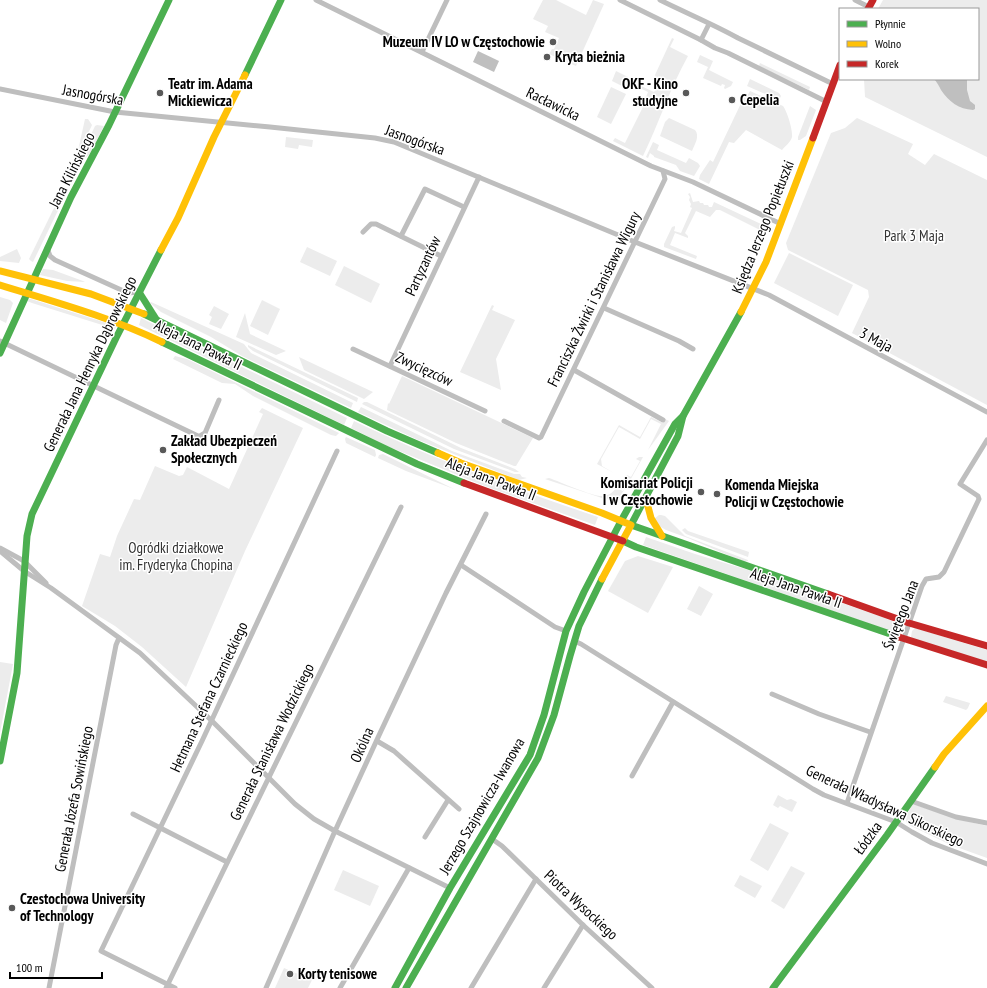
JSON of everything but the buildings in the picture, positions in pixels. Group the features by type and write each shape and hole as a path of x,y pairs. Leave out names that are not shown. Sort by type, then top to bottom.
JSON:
{"main road":[{"name":"Jana Kilińskiego","path":"0,352 2,342 27,293 47,248 170,0"},
{"name":"Generała Jana Henryka Dąbrowskiego","path":"0,761 17,673 24,561 27,536 32,514 123,324 178,218 221,122 281,0"},
{"path":"869,8 873,0"},
{"name":"Księdza Jerzego Popiełuszki","path":"631,525 678,436 683,416 753,290 781,224 839,68"},
{"name":"Aleja Jana Pawła II","path":"0,271 33,278 91,294 156,319 387,431 461,463 631,525 909,623 987,646"},
{"name":"Aleja Jana Pawła II","path":"0,285 93,313 123,324 417,464 509,500 636,547 904,639 987,665"},
{"path":"140,292 156,319"},
{"name":"Księdza Jerzego Popiełuszki","path":"621,521 675,424 683,416"},
{"path":"646,499 651,518 662,536"},
{"name":"Jerzego Szajnowicza-Iwanowa","path":"395,988 450,888 530,755 544,715 566,631 621,521"},
{"name":"Jerzego Szajnowicza-Iwanowa","path":"406,988 527,780 547,740 574,641 592,598 631,525"},
{"name":"Łódzka","path":"773,988 896,822 944,754 987,706"}],"street":[{"name":"Racławicka","path":"316,0 663,171 693,182 781,224"},
{"path":"422,52 448,0"},
{"path":"620,0 827,102"},
{"path":"660,0 833,84"},
{"path":"855,0 869,8"},
{"path":"701,40 709,24"},
{"name":"Jasnogórska","path":"0,89 115,112 385,140 402,145 635,242 711,271 753,290"},
{"name":"Franciszka Żwirki i Stanisława Wigury","path":"504,421 538,438 541,437 665,179 663,171"},
{"name":"Partyzantów","path":"390,366 479,177"},
{"path":"401,236 425,190 464,207"},
{"path":"363,232 373,224 441,256"},
{"path":"47,248 50,256 55,260 128,292 140,292"},
{"name":"3 Maja","path":"753,290 769,295 987,412"},
{"path":"604,308 679,341 693,349"},
{"path":"2,342 198,436 205,433 219,400"},
{"name":"Zwycięzców","path":"353,349 485,411"},
{"path":"574,370 663,420"},
{"name":"Świętego Jana","path":"846,803 922,586 926,579 939,577 944,572 979,499 978,496 960,484 987,440"},
{"name":"Hetmana Stefana Czarnieckiego","path":"167,986 101,951 212,721 337,451"},
{"name":"Generała Stanisława Wodzickiego","path":"167,986 401,507"},
{"name":"Okólna","path":"266,988 335,831 446,593 486,514"},
{"path":"0,550 24,561 51,588"},
{"path":"0,550 24,571 51,588 140,653 212,721 295,804 314,819 450,888"},
{"path":"461,565 555,627 566,631"},
{"name":"Generała Józefa Sowińskiego","path":"49,988 116,645 119,638"},
{"name":"Generała Władysława Sikorskiego","path":"574,641 813,790 896,822 932,842 987,864"},
{"path":"772,694 819,714 870,732"},
{"path":"632,776 673,702"},
{"path":"377,741 394,751 459,809"},
{"path":"426,837 448,800"},
{"path":"911,801 956,817 987,823"},
{"path":"133,814 227,862"},
{"name":"Piotra Wysockiego","path":"492,839 502,846 652,988"},
{"path":"340,988 409,868"},
{"path":"470,988 536,878"},
{"path":"544,988 583,924"},
{"path":"167,986 175,988"}],"green space":[{"path":"543,0 556,0 586,15 593,0 604,4 576,66 549,54 552,49 554,49 559,38 545,32 548,26 533,19"},
{"path":"883,0 987,0 987,157 865,97 864,80 979,80 979,8 879,8"},
{"path":"672,38 674,39 670,47 688,56 643,156 613,141 615,138 625,143 644,105 648,92 638,87 639,85 654,92 657,88 660,89 663,84 657,81 655,75"},
{"path":"700,55 713,61 709,70 733,82 731,86 725,89 725,85 722,84 721,86 703,78 708,67 697,62"},
{"path":"760,63 810,87 809,90 759,66"},
{"path":"616,71 634,80 630,90 612,81"},
{"path":"750,79 779,93 781,96 779,100 747,86"},
{"path":"611,87 626,94 611,124 597,117"},
{"path":"750,91 783,106 791,125 792,137 790,141 782,150 746,130 734,143 729,142 709,184 699,179 710,160 713,162 744,97 746,98"},
{"path":"810,106 816,110 806,136 798,140 798,137"},
{"path":"669,118 695,130 697,137 692,151 660,136 665,122"},
{"name":"Park 3 Maja","path":"857,118 913,144 908,154 925,165 934,154 987,180 987,405 852,333 869,297 868,290 788,250 786,243 831,133 845,128"},
{"path":"85,119 88,119 92,125 77,155"},
{"path":"95,126 104,126 89,155 85,158 80,158"},
{"path":"286,137 313,140 312,147 299,145 298,149 285,147"},
{"path":"653,142 659,145 657,150 686,163 689,158 698,163 700,166 694,176 680,171 676,165 654,157 650,153 648,158 646,157"},
{"path":"690,193 693,202 699,201 704,205 712,207 714,202 761,224 766,223 768,229 766,233 720,210 716,210 710,217 696,211 685,233 688,238 675,233 670,245 697,256 696,259 664,247 672,227 675,226 674,231 681,233 692,208 690,207 690,197 688,194"},
{"path":"64,194 66,194 33,262 29,259 53,210"},
{"path":"307,247 337,261 330,276 300,262"},
{"path":"17,249 21,258 19,263 0,261 0,257"},
{"path":"789,253 853,285 838,316 774,283"},
{"path":"344,266 380,284 371,303 335,285"},
{"path":"43,269 53,270 85,282 67,281 40,275"},
{"path":"0,297 10,300 13,303 6,323 0,320"},
{"path":"28,299 116,326 115,329 32,303 27,301"},
{"path":"262,300 280,309 268,335 250,326"},
{"path":"151,302 244,344 251,353 353,403 351,408 242,356 211,337 161,312 150,303"},
{"path":"492,305 494,306 492,310 515,320 496,359 501,390 460,372"},
{"path":"214,306 229,314 221,329 209,324 212,317 209,315"},
{"path":"245,313 250,334 286,351 276,355 236,337"},
{"path":"141,318 347,418 344,425 139,325"},
{"path":"248,345 358,398 357,402 253,351 248,347"},
{"path":"175,356 187,359 339,433 336,436 331,435 253,396 235,384 222,383 173,359"},
{"path":"299,357 373,392 364,399 304,370"},
{"path":"402,376 533,438 516,466 456,443 387,410 388,403 389,404"},
{"path":"367,402 461,448 515,469 519,472 515,472 454,449 362,404"},
{"path":"361,407 452,451 514,474 520,474 522,477 527,478 519,480 416,439 358,412"},
{"name":"Ogródki działkowe im. Fryderyka Chopina","path":"262,408 303,428 245,551 186,687 142,647 115,626 82,606 100,554 110,557 117,536 134,499 140,500 155,466 179,476 183,475 187,467 229,489 263,414 259,412"},
{"path":"651,417 663,423 665,419 669,421 648,450 661,424 651,419 640,439 619,427 601,459 602,466 614,473 597,464 619,425 640,437"},
{"path":"354,421 474,473 598,517 595,525 482,485 387,446 351,428"},
{"path":"346,437 375,450 375,457 346,443"},
{"path":"383,454 454,489 406,471 378,458 379,455"},
{"path":"643,457 627,486 617,500 611,498 605,499 545,479 549,478 598,496 605,496 611,494 616,488 623,491 630,479 626,477 627,475 631,477 640,461 636,459"},
{"path":"659,515 665,516 685,536 748,561 744,562 666,530 659,526 654,519"},
{"path":"685,528 688,531 749,552 748,557 686,534 682,530"},
{"path":"646,537 745,569 899,623 902,625 899,634 643,545"},
{"path":"638,556 673,567 648,613 608,591 625,561"},
{"path":"699,586 713,594 701,616 687,609"},
{"path":"915,628 987,650 987,662 912,639 912,631"},
{"path":"0,662 13,664 0,733"},
{"path":"946,696 970,703 968,708 966,710 943,702"},
{"path":"778,795 787,800 791,799 797,802 792,812 780,806 778,808 773,805"},
{"path":"913,804 957,819 987,826 987,858 951,845 911,826 906,821 907,814"},
{"path":"770,823 789,833 768,871 750,860"},
{"path":"791,866 805,873 784,909 771,901"},
{"path":"343,870 379,886 370,906 334,890"},
{"path":"740,875 762,886 755,898 734,886"},
{"name":"Korty tenisowe","path":"284,968 312,980 308,988 275,988"}],"shaded area":[{"path":"478,51 499,61 494,72 473,62"},
{"path":"935,80 967,80 967,90 970,101 975,105 975,109 963,108 955,104 944,94"}],"traffic: fast":[{"path":"0,353 71,197 109,125 169,0"},
{"path":"245,75 281,0"},
{"path":"0,761 17,673 27,536 32,514 116,338 161,250"},
{"path":"139,292 156,319"},
{"path":"621,521 675,424 683,416 741,312"},
{"path":"144,314 387,431 438,453"},
{"path":"162,342 417,464 464,483"},
{"path":"683,416 678,436 631,525 828,594"},
{"path":"395,988 450,888 530,755 544,715 566,631 584,592 621,521"},
{"path":"623,541 636,547 899,637"},
{"path":"406,988 538,758 554,715 579,626 602,579"},
{"path":"773,988 887,835 935,767"}],"traffic: slow":[{"path":"161,250 178,218 214,137 245,75"},
{"path":"741,312 766,262 813,138"},
{"path":"0,271 91,294 144,314"},
{"path":"0,285 102,317 162,342"},
{"path":"438,453 461,463 602,513 631,525 602,579"},
{"path":"646,499 651,518 662,536"},
{"path":"935,767 944,754 987,706"}],"traffic: jam":[{"path":"869,8 873,0"},
{"path":"813,138 839,68"},
{"path":"464,483 623,541"},
{"path":"828,594 909,623 987,646"},
{"path":"899,637 987,665"}],"place":[{"name":"Muzeum IV LO w Częstochowie","path":"553,42"},
{"name":"Kryta bieżnia","path":"547,57"},
{"name":"Teatr im. Adama Mickiewicza","path":"160,93"},
{"name":"OKF - Kino studyjne","path":"686,93"},
{"name":"Cepelia","path":"732,100"},
{"name":"Zakład Ubezpieczeń Społecznych","path":"163,450"},
{"name":"Komisariat Policji I w Częstochowie","path":"701,492"},
{"name":"Komenda Miejska Policji w Częstochowie","path":"717,494"},
{"name":"Czestochowa University of Technology","path":"12,908"},
{"name":"Korty tenisowe","path":"290,974"}]}
